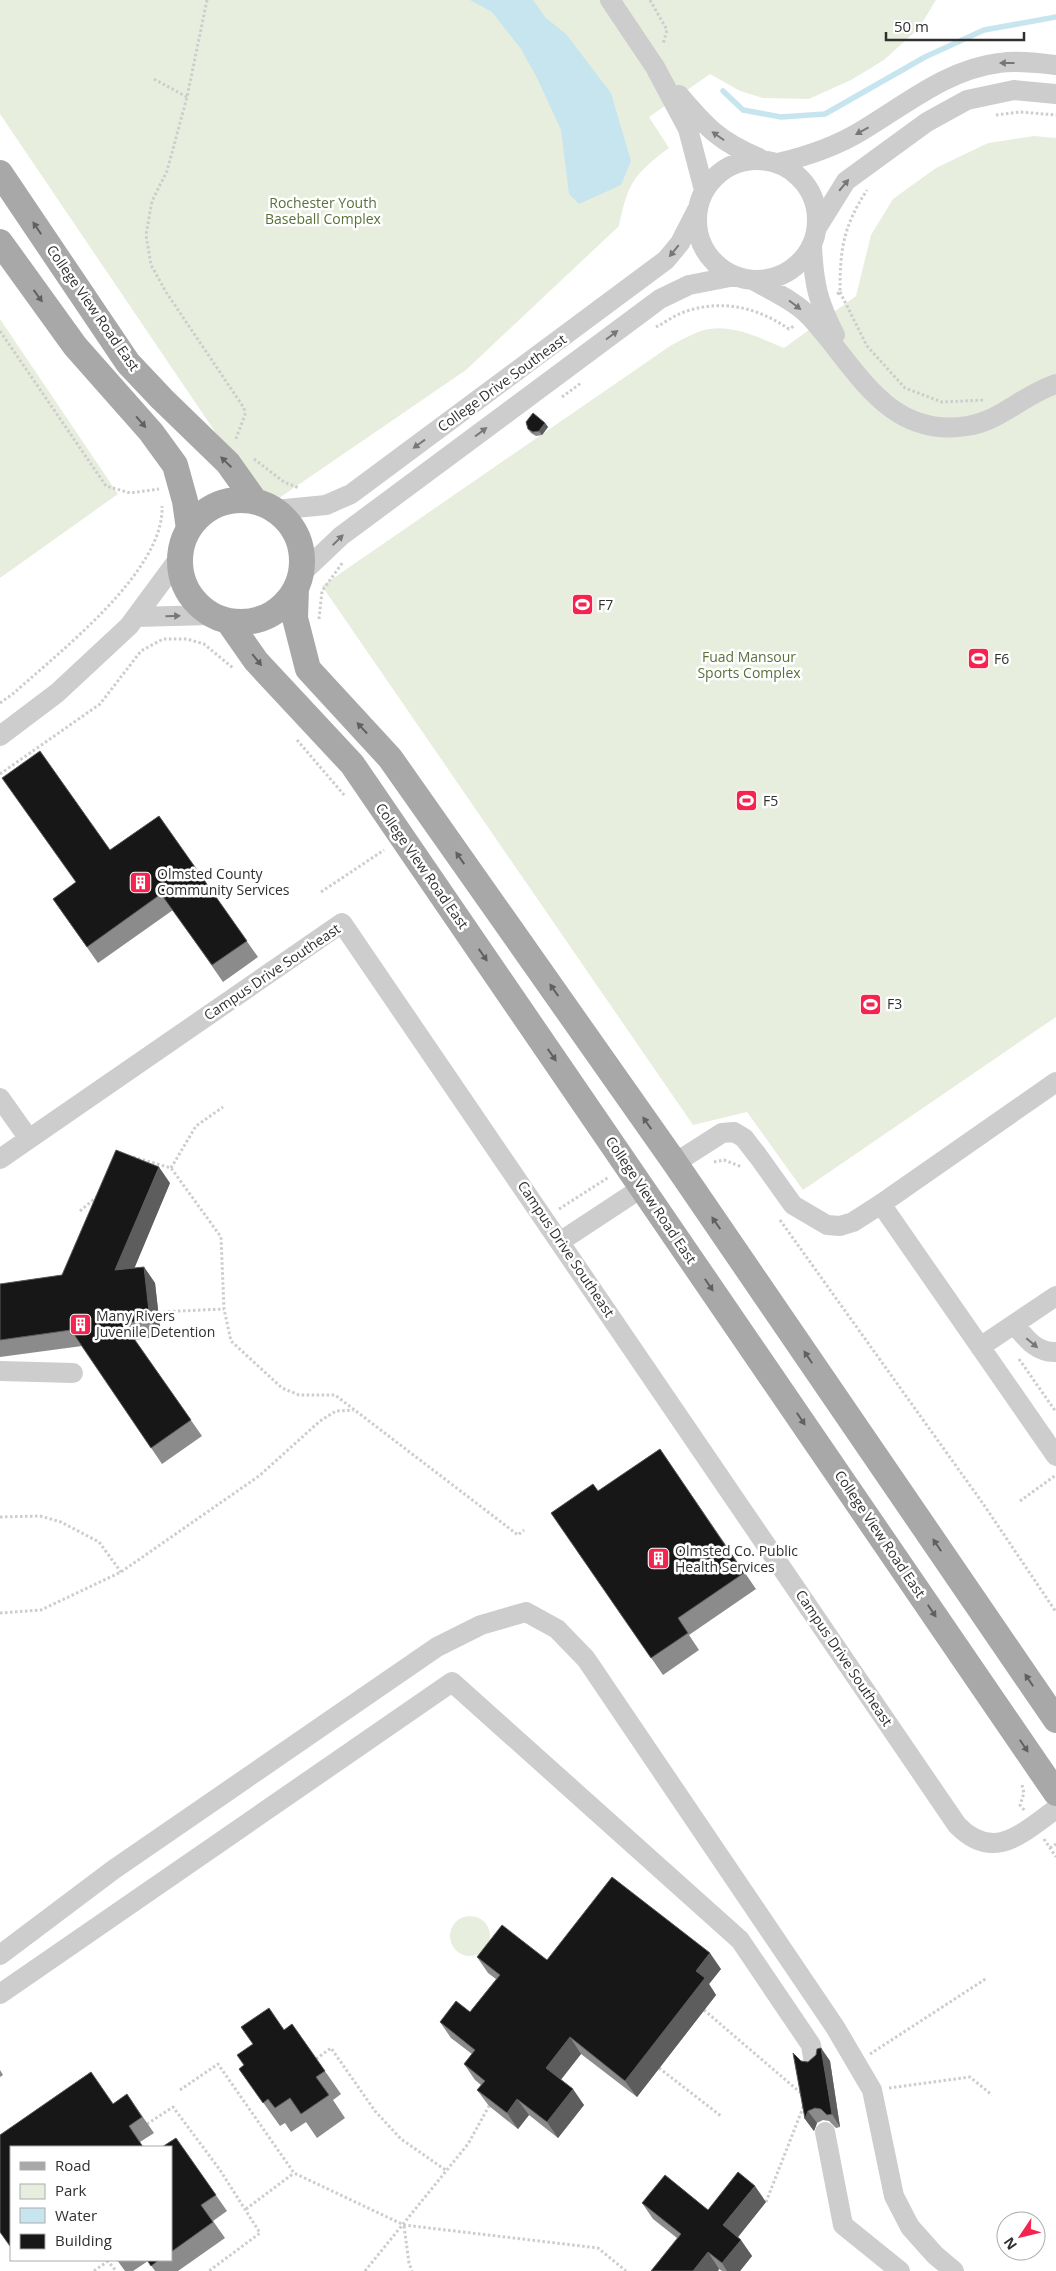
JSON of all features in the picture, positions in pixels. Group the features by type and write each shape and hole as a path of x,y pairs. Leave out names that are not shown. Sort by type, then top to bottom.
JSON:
{"main road":[{"name":"College View Road East","path":"0,173 128,363 228,464 265,505"},
{"path":"0,242 75,346 151,432 175,465 186,501 189,528"},
{"path":"299,581 289,600 268,617 248,622 219,618 193,600 183,580 180,557 189,528 201,514 218,504 236,500 265,505 289,522 298,537 302,555 299,581 294,618 308,669 390,758 684,1157 1056,1720"},
{"name":"College View Road East","path":"219,618 256,661 352,764 1056,1793"}],"street":[{"path":"610,0 655,67 688,129 701,199 698,230 704,249 717,265 815,312"},
{"path":"701,199 720,172 731,165 740,161 769,161 826,149 862,131 922,93 958,74 998,63 1056,65"},
{"path":"655,67 708,128 737,149 796,173 806,183 816,203 818,226"},
{"path":"1056,94 1014,90 967,100 927,122 846,181 818,226 812,247 815,312 858,379 883,404 912,420 938,427 967,426 993,419 1056,384"},
{"name":"College Drive Southeast","path":"265,505 326,505 351,494 666,260 680,243 701,199"},
{"path":"744,278 777,277 786,273 804,259 812,247"},
{"name":"College Drive Southeast","path":"299,581 342,536 660,299 689,285 744,278"},
{"path":"0,736 56,693 136,617 180,557"},
{"path":"136,617 219,618"},
{"name":"Campus Drive Southeast","path":"0,1159 342,922 958,1825 967,1835 977,1841 990,1845 998,1844 1006,1842 1056,1810"},
{"path":"684,1157 722,1133 734,1132 744,1138 792,1205 827,1225 840,1226 853,1222 1056,1082"},
{"path":"0,1098 29,1139"},
{"path":"561,1241 642,1187"},
{"path":"880,1204 1056,1456"},
{"path":"980,1347 1056,1296"},
{"path":"1014,1324 1033,1346 1048,1352 1056,1352"},
{"path":"0,1371 73,1373"},
{"path":"0,1955 113,1870 437,1647 481,1625 526,1612 557,1629 586,1659 835,2027 872,2090 894,2196 910,2227 935,2255 954,2271"},
{"path":"0,1994 452,1682 740,1940 811,2045 814,2063"},
{"path":"825,2132 843,2225 900,2271"}],"path":[{"path":"207,0 187,97 167,171 152,201 146,235 151,265 166,292 244,408 245,415 234,444"},
{"path":"650,0 667,30 655,67"},
{"path":"154,79 187,97"},
{"path":"994,116 1020,112 1056,115"},
{"path":"868,188 856,208 845,234 840,256 840,292 867,346 906,388 942,402 986,400"},
{"path":"648,332 686,311 716,306 741,306 770,316 789,329 815,312 840,292"},
{"path":"0,330 106,486 130,493 161,489 162,514 154,544 128,586 14,694 0,703"},
{"path":"558,399 588,378"},
{"path":"248,455 284,482 302,489"},
{"path":"0,774 100,704 141,651 163,639 187,639 204,644 236,671"},
{"path":"321,892 384,850"},
{"path":"172,1168 196,1126 223,1107"},
{"path":"129,1156 172,1168 221,1237 224,1309 230,1341 282,1388 299,1395 335,1395 518,1535 524,1530"},
{"path":"684,1157 703,1163 724,1160 745,1168"},
{"path":"545,1218 610,1176"},
{"path":"80,1212 100,1193"},
{"path":"778,1216 984,1505 1056,1612"},
{"path":"158,1312 224,1309"},
{"path":"1015,1352 1056,1412"},
{"path":"0,1612 41,1610 121,1572 259,1476 320,1421 336,1411 355,1410"},
{"path":"1020,1500 1056,1475"},
{"path":"0,1517 40,1516 61,1522 99,1542 121,1572"},
{"path":"1056,1844 1050,1848 1056,1857"},
{"path":"856,2063 986,1978"},
{"path":"704,2010 807,2098 766,2202"},
{"path":"316,2059 331,2048 375,2111 402,2139 447,2171"},
{"path":"180,2090 218,2064 294,2173 404,2225 598,2248 626,2271"},
{"path":"659,2068 721,2116"},
{"path":"872,2090 970,2077 992,2095"},
{"path":"365,2271 468,2144 489,2106"},
{"path":"147,2124 173,2107 246,2209 260,2233 209,2271"},
{"path":"246,2209 294,2173"},
{"path":"404,2225 409,2263 412,2271"},
{"path":"94,2271 107,2261"}],"green space":[{"name":"Rochester Youth Baseball Complex","path":"0,0 936,0 919,28 884,60 851,80 809,99 763,98 740,91 710,74 649,117 669,148 647,166 634,181 626,199 619,226 466,370 266,507 0,114"},
{"name":"Fuad Mansour Sports Complex","path":"1034,136 1056,138 1056,1017 803,1190 747,1112 693,1125 322,586 670,346 698,332 720,328 753,335 784,348 856,296 871,235 893,199 936,168 988,143"},
{"path":"0,319 118,494 0,578"},
{"path":"474,1916 481,1919 487,1925 490,1936 489,1944 481,1953 474,1956 466,1956 459,1953 451,1944 450,1932 453,1925 462,1917"}],"water":[{"path":"470,0 533,0 546,18 566,34 611,93 631,161 621,185 579,204 569,194 561,130 537,78 521,49 492,12"}],"building":[{"path":"533,413 545,423 539,431 533,432 528,429 526,422"},
{"name":"Olmsted County Community Services","path":"40,751 110,850 159,816 247,941 212,965 161,894 87,947 53,899 76,882 2,778"},
{"name":"Many Rivers Juvenile Detention","path":"116,1150 159,1167 115,1270 144,1267 150,1320 123,1323 191,1420 151,1448 71,1330 0,1340 0,1284 62,1275"},
{"name":"Olmsted Co. Public Health Services","path":"660,1449 744,1573 678,1618 688,1633 651,1658 551,1513 593,1484 598,1491"},
{"path":"612,1877 710,1953 696,1971 705,1978 625,2081 570,2037 546,2068 573,2089 547,2122 517,2099 507,2113 477,2090 485,2081 464,2064 475,2050 440,2022 456,2001 470,2012 500,1975 477,1957 502,1925 547,1960"},
{"path":"269,2008 284,2030 292,2024 325,2071 316,2077 329,2095 301,2114 290,2098 275,2108 268,2099 263,2103 239,2069 244,2065 237,2055 253,2044 241,2027"},
{"path":"821,2048 832,2114 827,2115 821,2109 815,2108 808,2111 805,2119 793,2053 801,2061 808,2062 816,2055 817,2049"},
{"path":"91,2072 113,2104 127,2094 142,2117 129,2126 142,2146 10,2146 10,2246 0,2232 0,2135"},
{"path":"176,2138 216,2195 201,2205 213,2222 172,2251 172,2146 164,2146"},
{"path":"738,2172 755,2186 723,2225 741,2240 722,2263 708,2252 693,2271 651,2271 681,2234 642,2203 665,2175 708,2210"},
{"path":"148,2261 158,2261 151,2266"}],"waterway":[{"path":"723,91 743,110 781,117 825,114 925,57 984,30 1056,17"}],"place":[{"name":"F7","path":"582,605"},
{"name":"F6","path":"978,659"},
{"name":"F5","path":"747,801"},
{"name":"Olmsted County Community Services","path":"141,882"},
{"name":"F3","path":"871,1004"},
{"name":"Many Rivers Juvenile Detention","path":"80,1324"},
{"name":"Olmsted Co. Public Health Services","path":"659,1559"}]}
